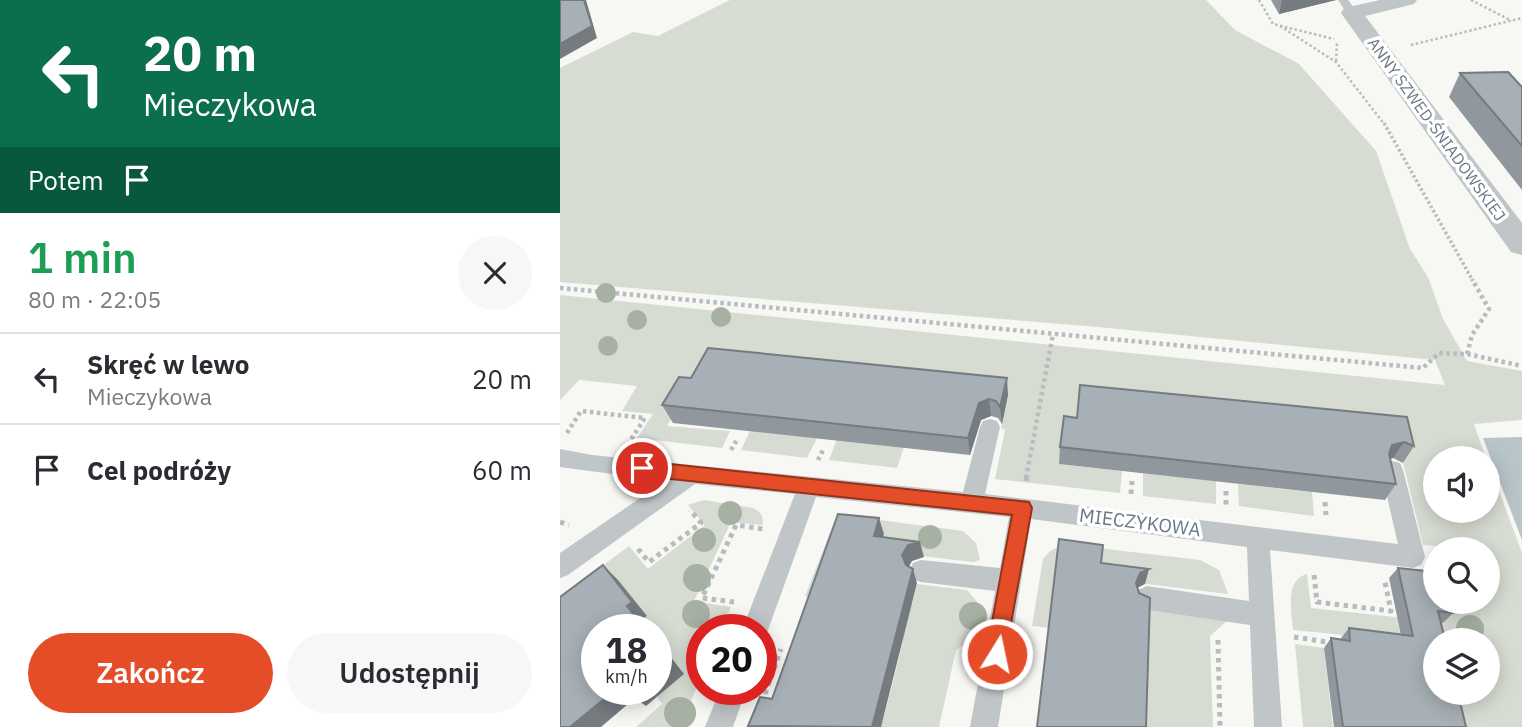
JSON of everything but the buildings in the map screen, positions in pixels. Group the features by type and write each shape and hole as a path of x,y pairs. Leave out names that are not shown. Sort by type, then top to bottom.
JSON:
{"street":[{"name":"ANNY SZWED-ŚNIADOWSKIEJ","path":"1348,6 1407,0"},
{"name":"ANNY SZWED-ŚNIADOWSKIEJ","path":"1348,6 1522,245"}],"lane":[{"path":"972,503 990,427"},
{"name":"MIECZYKOWA","path":"560,458 592,464 693,472 972,503 1024,497 1258,536 1413,557 1392,470"},
{"path":"560,568 693,472"},
{"path":"761,614 809,486"},
{"path":"984,727 1024,497"},
{"path":"1258,536 1268,727"},
{"path":"921,571 1009,581"},
{"path":"1147,597 1262,615"},
{"path":"719,727 727,705"}],"path":[{"path":"1259,0 1273,24 1346,39"},
{"path":"1471,0 1511,20"},
{"path":"1405,46 1522,18"},
{"path":"1280,26 1336,62 1382,120 1489,309 1472,335 1467,354"},
{"path":"1336,62 1337,39"},
{"path":"560,288 1423,368 1439,353 1467,354 1522,366"},
{"path":"1024,497 1053,334"},
{"path":"730,453 738,438"},
{"path":"1325,502 1326,521"},
{"path":"630,540 649,562 701,523 683,503"},
{"path":"734,612 738,603 702,598 736,526 768,530 770,524"},
{"path":"1290,636 1342,644"},
{"path":"777,662 783,646"}],"shaded area":[{"path":"730,0 1206,0 1235,30 1299,64 1376,151 1410,249 1428,277 1443,319 1467,361 1522,371 1522,420 1474,424 1482,446 1423,446 1423,523 1500,523 1500,493 1522,553 1522,727 1441,727 1437,705 1500,705 1500,628 1423,628 1423,643 1293,630 1292,590 1300,577 1307,574 1311,608 1442,622 1440,614 1500,614 1500,537 1423,537 1423,545 1396,434 1076,435 1059,464 1122,471 1120,493 995,479 1005,430 1001,428 1008,396 688,390 667,426 730,431 722,448 637,438 653,414 622,411 637,386 579,380 560,400 560,295 1445,385 1435,360 1098,327 560,282 560,68 633,32 658,36"},
{"path":"750,431 817,438 807,458 741,450"},
{"path":"1522,437 1522,540 1500,482 1500,446 1486,446 1483,438"},
{"path":"837,439 904,447 897,468 829,460"},
{"path":"1143,473 1216,481 1216,504 1143,496"},
{"path":"1238,484 1312,492 1314,516 1239,506"},
{"path":"704,500 753,508 761,515 762,525 731,522 694,601 731,607 728,614 686,614 686,705 689,705 680,727 636,727 661,705 672,705 672,684 683,674 672,659 672,614 638,614 560,597 629,546 648,569 705,525 688,505"},
{"path":"872,519 963,531 976,543 980,560 973,562 879,551 884,534 810,597 805,596 830,533 836,527"},
{"path":"1064,544 1200,560 1219,570 1228,594 1099,578 1051,628 1032,626 1043,559 1050,551"},
{"path":"917,584 967,590 981,606 975,636 956,650 939,727 871,727 884,717 903,641 903,603 912,604"},
{"path":"1146,610 1227,621 1210,636 1213,727 1143,727"},
{"path":"1295,644 1324,648 1333,727 1303,727"}],"route":[{"path":"642,468 1022,508 997,654"}]}
